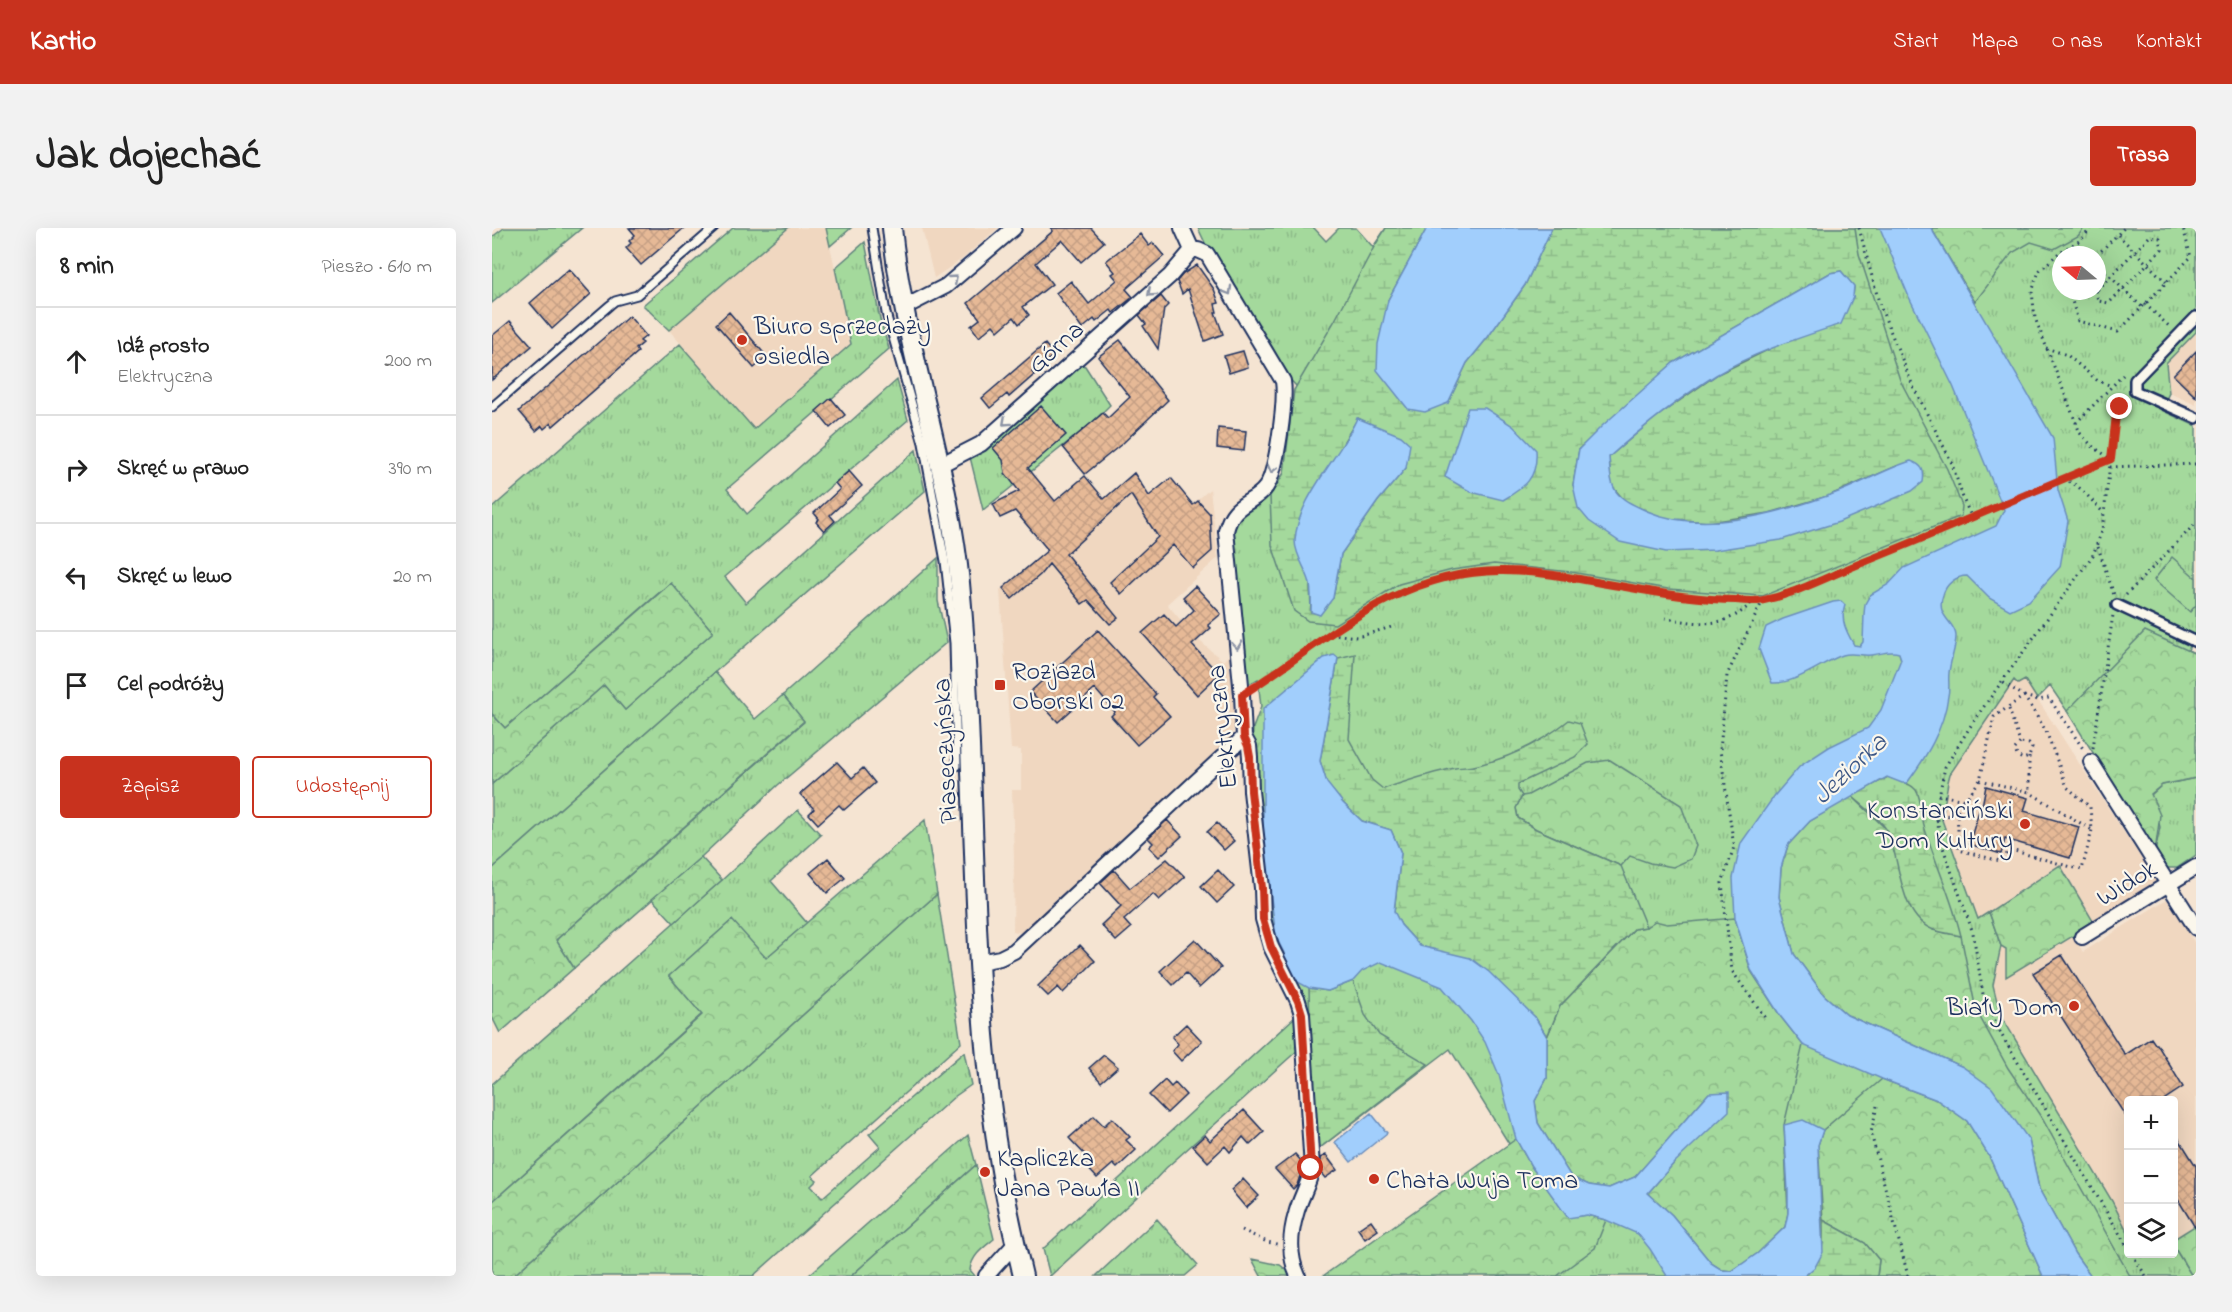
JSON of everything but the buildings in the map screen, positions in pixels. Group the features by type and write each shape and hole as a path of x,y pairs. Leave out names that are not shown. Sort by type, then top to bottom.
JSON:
{"main road":[{"name":"Piaseczyńska","path":"892,228 903,308 954,535 960,584 967,687 979,962 991,1101 999,1157 1023,1276"}],"street":[{"path":"903,308 946,286 1014,228"},
{"path":"1182,228 1192,250"},
{"name":"Górna","path":"940,465 981,444 1170,276 1192,250"},
{"name":"Elektryczna","path":"1192,250 1207,254 1283,381 1285,394 1273,472 1265,489 1241,505 1228,521 1227,531 1244,737 1250,757 1251,791 1266,935 1302,1014 1311,1168 1309,1184 1296,1214 1291,1242 1294,1267 1298,1276"},
{"path":"2196,318 2135,380 2135,391 2196,418"},
{"path":"2117,605 2196,642"},
{"path":"979,962 1000,958 1014,951 1244,737"},
{"path":"2091,762 2196,928"},
{"name":"Widok","path":"2082,937 2196,867"},
{"path":"986,1276 1015,1244"}],"lane":[{"path":"492,407 610,305 615,301 637,295 714,228"},
{"path":"872,228 886,313 923,444 945,561 954,643 957,766"}],"path":[{"path":"1859,228 1880,306 1913,386 1948,453 1972,518"},
{"path":"2091,228 2081,240 2060,252 2039,271 2032,292 2035,318 2080,433 2092,446 2111,459"},
{"path":"2106,246 2124,228"},
{"path":"2072,300 2079,321 2118,332 2191,257 2183,228"},
{"path":"2118,235 2166,282"},
{"path":"2098,300 2109,303 2162,249 2160,238 2150,236 2106,281"},
{"path":"2106,273 2158,316"},
{"path":"2046,348 2067,355 2098,381 2112,386"},
{"path":"2124,1241 2001,1034 1983,994 1972,933 1936,821 1938,795 1945,767 2097,546 2104,513 2116,415 2120,407 2135,391"},
{"path":"1242,695 1281,670 1329,634 1389,597 1419,585 1460,574 1503,571 1555,575 1714,600 1763,600 1796,589 1990,511 2111,459"},
{"path":"2110,467 2196,464"},
{"path":"2061,480 2069,480 2104,513"},
{"path":"2091,762 2114,611 2117,605 2196,523"},
{"path":"2097,546 2117,605"},
{"path":"1665,618 1702,624 1716,623 1733,617 1754,600"},
{"path":"1763,600 1727,675 1720,750 1734,847 1722,883 1732,971 1767,1020"},
{"path":"1329,634 1357,637 1395,626"},
{"path":"2002,682 2024,696 2038,700 2049,698 2091,762"},
{"path":"1936,821 1957,811 1980,780 1994,717 2024,696"},
{"path":"1957,811 1959,850 2000,861 2011,850 2082,870 2092,830 2090,807 2067,787 2046,731 2024,696"},
{"path":"2009,708 2020,743"},
{"path":"2020,743 2015,749 2017,756 2023,759 2029,757"},
{"path":"2020,743 2029,744 2032,748 2029,757 2029,792"},
{"path":"1980,780 2029,792 2092,830"},
{"path":"1938,795 1966,800"},
{"path":"1877,1106 1871,1133 1908,1276"},
{"path":"1242,1230 1267,1242 1277,1244 1291,1242"},
{"path":"2134,1258 2145,1276"}],"shaded area":[{"path":"788,228 826,228 852,344 753,429 669,330"},
{"path":"922,228 998,228 962,259 934,278"},
{"path":"2196,332 2196,405 2169,393 2166,363"},
{"path":"1134,473 1167,527 1210,489 1218,558 1167,604 1195,637 1223,661 1229,655 1235,725 1229,741 1021,933 1013,931 1012,790 1021,790 1021,750 1011,749 1000,590"},
{"path":"2014,680 2025,680 2157,883 2093,921 2060,865 1978,919 1953,855 1942,820 1950,774"},
{"path":"2167,899 2196,945 2196,1225 2178,1236 2178,1096 2124,1096 2124,1225 2112,1201 2000,1014 1993,985 2001,946 2006,949 2006,977 2073,936 2083,952"}],"green space":[{"path":"504,228 582,228 492,303 492,237"},
{"path":"733,228 788,228 669,330 643,305"},
{"path":"826,228 851,228 830,246"},
{"path":"1198,228 1314,228 1326,241 1339,228 1356,228 1373,247 1386,228 2196,228 2196,332 2166,363 2169,393 2161,410 2196,426 2196,633 2188,650 2196,654 2196,673 2067,711 2050,686 2037,699 2025,680 2018,684 2014,680 1950,774 1942,820 1978,919 1989,912 2001,946 1993,985 2000,1014 2112,1201 2124,1225 2124,1258 2178,1258 2178,1253 2192,1276 1493,1276 1559,1224 1450,1049 1321,1147 1303,1010 1266,926 1252,757 1253,728 1261,707 1258,679 1248,685 1232,538 1241,514 1256,502 1270,496 1284,473 1296,386 1287,376 1258,330 1218,259 1207,247"},
{"path":"1386,228 1427,228 1388,300 1448,403 1467,363 1525,285 1552,228 1855,228 1859,254 1900,380 1947,469 1962,506 1961,516 1763,596 1668,589 1571,572 1494,564 1452,570 1399,584 1335,624 1308,621 1294,611 1272,545 1270,496 1284,473 1294,390","holes":["1841,271 1854,287 1853,297 1776,346 1718,374 1655,418 1609,457 1611,485 1626,502 1665,519 1710,522 1769,513 1828,496 1899,465 1715,550 1573,485 1579,449 1673,363 1830,273","1358,418 1381,429 1406,468 1378,501 1341,554 1333,598 1311,612 1310,582 1344,441"]},
{"path":"1931,228 2084,228 2078,236 2060,246 2052,246 2052,248 2031,242 2012,253 1975,302"},
{"path":"865,242 880,319 889,349 727,489 747,514 897,380 908,420 725,577 746,603 916,450 925,491 492,869 492,784 604,685 625,710 713,632 670,583 505,728 492,714 492,508 680,344 754,429 851,344 835,268"},
{"path":"1076,364 1085,366 1110,405 1093,422 983,510 970,457"},
{"path":"2172,557 2196,578 2196,605 2190,612 2154,580"},
{"path":"938,558 938,601 947,642 778,785 701,857 574,968 556,940 804,722 783,695"},
{"path":"671,583 713,632 625,710 604,685 492,784 492,714 505,728"},
{"path":"2145,631 2196,654 2196,778 2162,785 2151,794 2160,815 2155,852 2067,711"},
{"path":"1355,654 1349,739 1372,780 1383,789 1437,772 1475,766 1506,757 1549,734 1569,720 1580,723 1588,744 1575,757 1518,784 1518,790 1522,796 1516,808 1518,818 1536,829 1621,866 1646,927 1634,929 1560,1006 1547,1037 1535,1017 1444,953 1420,946 1401,925 1394,912 1401,853 1391,830 1362,821 1327,784 1320,761 1338,658"},
{"path":"715,672 755,719 783,695 804,721 556,940 574,968 500,1033 492,1017 492,869"},
{"path":"1610,760 1681,805 1696,846 1691,859 1673,867 1650,863 1630,856 1621,866 1536,829 1518,818 1516,808 1522,796 1588,763"},
{"path":"1888,777 1910,785 1918,794 1924,826 1961,936 1934,930 1922,923 1913,913 1902,886 1886,829 1875,815 1852,796"},
{"path":"2196,778 2196,855 2177,868 2165,868 2155,852 2160,827 2151,795 2162,785"},
{"path":"1852,796 1885,828 1894,852 1933,930 1961,936 1976,1010 2008,1068 2043,1120 2130,1276 2091,1276 2075,1254 2039,1189 2029,1140 1963,1067 1847,1015 1824,995 1794,954 1779,897 1781,868 1788,845 1810,821"},
{"path":"798,810 821,835 771,881 807,923 765,959 731,921 669,976 702,1014 492,1202 492,1084"},
{"path":"925,820 937,894 513,1276 492,1276 492,1202 702,1015 669,976 732,920 766,958"},
{"path":"701,857 722,880 674,923 652,899"},
{"path":"2060,865 2093,921 2006,977 2006,949 2001,946 1989,912"},
{"path":"937,894 961,1043 812,1176 817,1180 811,1186 822,1198 880,1147 869,1134 964,1052 971,1085 954,1097 753,1276 513,1276"},
{"path":"1735,918 1751,971 1781,1017 1803,1045 1784,1125 1788,1213 1785,1227 1758,1253 1732,1271 1722,1270 1711,1263 1672,1215 1648,1193 1674,1163 1709,1093 1635,1177 1609,1188 1589,1185 1571,1177 1538,1123 1535,1101 1547,1078 1547,1037 1560,1006 1634,929 1646,927 1655,921 1667,924"},
{"path":"1353,981 1365,1015 1379,1035 1428,1064 1321,1147 1313,1145 1309,988 1328,991"},
{"path":"1296,1016 1298,1050 1050,1276 1043,1249"},
{"path":"1882,1079 1937,1100 1967,1121 1989,1156 2043,1276 1877,1276 1879,1260 1865,1243 1823,1220 1818,1145 1823,1130"},
{"path":"968,1135 976,1165 851,1276 808,1276"},
{"path":"1516,1139 1531,1166 1568,1217 1587,1215 1606,1220 1595,1248 1557,1276 1323,1276"},
{"path":"976,1165 994,1239 973,1260 970,1270 975,1276 851,1276"},
{"path":"1157,1219 1198,1265 1185,1276 1096,1276"},
{"path":"1823,1220 1865,1243 1879,1260 1877,1276 1804,1276 1820,1257 1823,1244"},
{"path":"2196,1225 2196,1276 2192,1276 2178,1253 2178,1236"},
{"path":"1252,1259 1280,1265 1294,1276 1261,1276"}],"water":[{"path":"1427,228 1552,228 1525,285 1467,363 1448,403 1425,412 1408,409 1377,370 1378,344 1388,300"},
{"name":"Jeziorka","path":"1880,228 1931,228 2053,438 2058,490 2068,521 2060,567 2029,601 2010,610 1989,598 1967,576 1955,579 1946,587 1941,602 1942,609 1955,631 1956,641 1950,668 1946,708 1933,742 1907,783 1887,777 1810,821 1788,845 1781,868 1779,897 1794,954 1824,995 1847,1015 1963,1067 1992,1088 2029,1140 2039,1189 2075,1254 2091,1276 2043,1276 1989,1156 1967,1121 1937,1100 1803,1045 1781,1017 1751,970 1735,918 1733,878 1741,843 1775,795 1800,766 1829,747 1868,728 1881,710 1901,659 1899,653 1895,652 1875,655 1846,654 1790,680 1772,683 1759,649 1766,627 1783,619 1841,601 1845,605 1843,616 1846,630 1854,645 1860,646 1863,642 1865,604 1870,595 1889,584 1904,568 1996,526 2004,510 1953,386 1909,297"},
{"path":"1841,271 1854,286 1853,297 1841,324 1746,359 1716,375 1688,394 1609,457 1613,486 1621,497 1647,511 1668,518 1713,521 1784,510 1838,492 1911,461 1922,468 1923,482 1912,491 1839,522 1781,540 1715,550 1666,552 1620,542 1589,521 1578,508 1573,485 1579,449 1602,426 1673,363 1830,273"},
{"path":"1468,408 1485,408 1513,426 1536,450 1535,468 1532,475 1524,486 1503,500 1471,492 1445,477"},
{"path":"1357,418 1401,436 1410,444 1406,468 1378,501 1341,554 1333,598 1320,615 1311,612 1310,584 1295,546 1298,525 1311,493"},
{"path":"1334,655 1338,658 1320,761 1327,783 1362,821 1391,830 1401,853 1394,911 1401,925 1420,946 1470,958 1489,972 1535,1017 1547,1037 1547,1078 1535,1101 1538,1123 1571,1177 1589,1185 1609,1188 1635,1177 1709,1093 1729,1092 1729,1111 1674,1163 1648,1193 1672,1215 1711,1263 1722,1270 1732,1271 1758,1253 1785,1227 1788,1213 1788,1191 1784,1125 1803,1120 1823,1130 1818,1145 1823,1252 1815,1267 1804,1276 1667,1276 1638,1234 1606,1220 1587,1215 1568,1218 1531,1166 1516,1139 1499,1075 1485,1042 1471,1021 1442,987 1381,962 1362,971 1353,981 1328,991 1309,988 1294,980 1285,964 1284,953 1276,937 1263,836 1263,709 1324,658"},
{"path":"1371,1113 1387,1133 1351,1162 1335,1142"}],"place":[{"name":"Biuro sprzedaży osiedla","path":"742,340"},
{"name":"Rozjazd Oborski 02","path":"1000,685"},
{"name":"Konstanciński Dom Kultury","path":"2025,824"},
{"name":"Biały Dom","path":"2074,1006"},
{"name":"Kapliczka Jana Pawła II","path":"985,1172"},
{"name":"Chata Wuja Toma","path":"1374,1179"}],"route":[{"path":"1311,1168 1302,1014 1266,935 1251,791 1250,757 1244,737 1242,695 1281,670 1329,634 1389,597 1419,585 1460,574 1503,571 1555,575 1714,600 1763,600 1796,589 1972,518 2111,459 2116,415 2120,407"}]}
